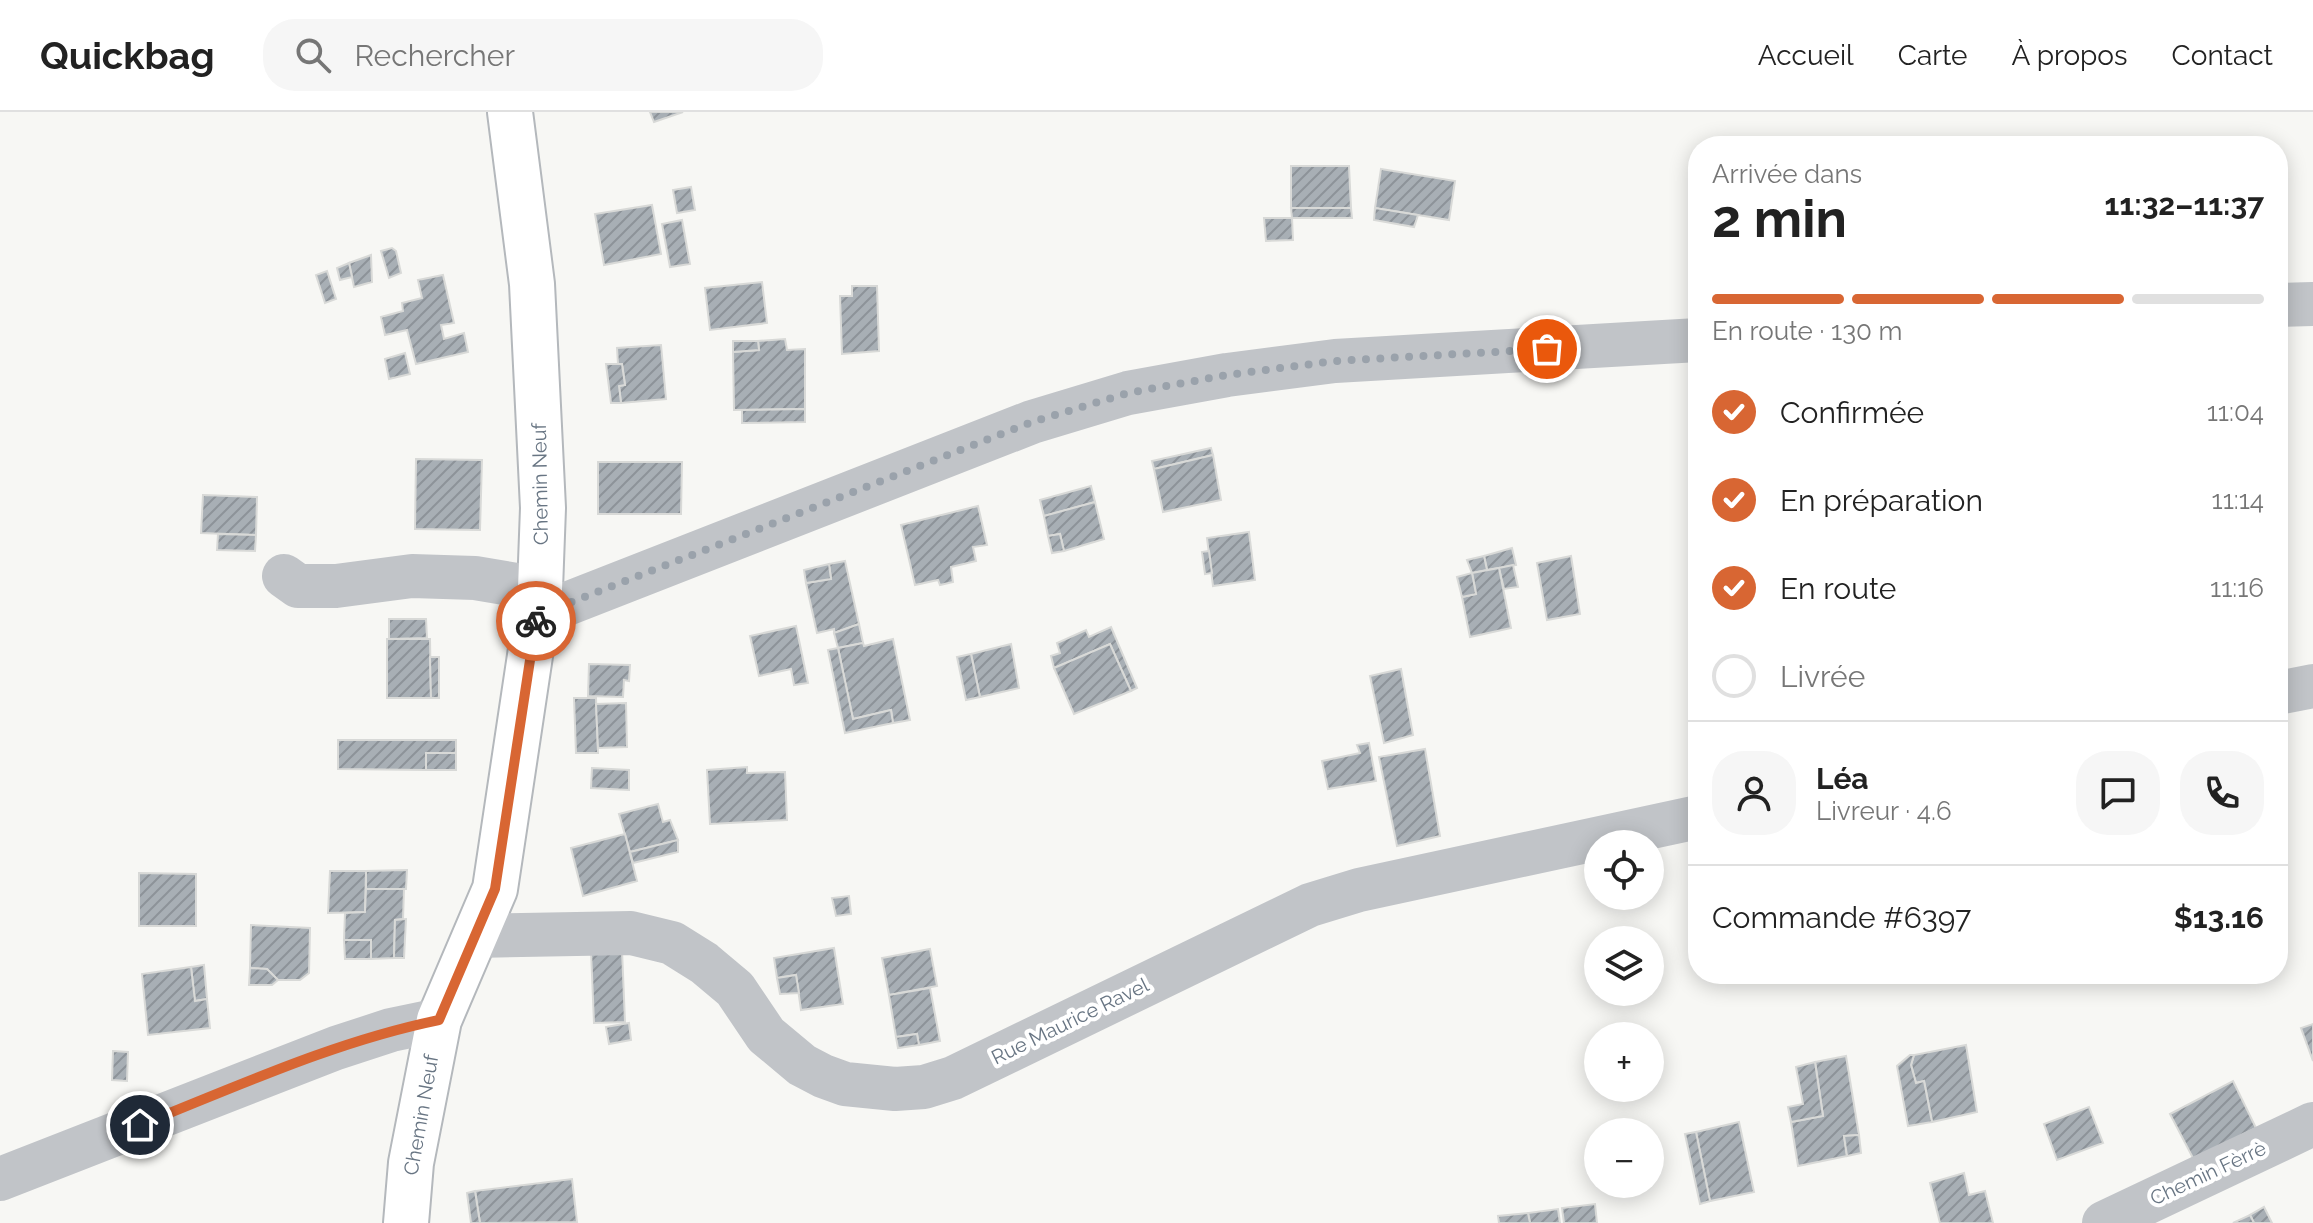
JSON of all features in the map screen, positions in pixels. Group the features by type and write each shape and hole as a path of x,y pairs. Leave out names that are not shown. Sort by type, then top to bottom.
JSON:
{"main road":[{"name":"Chemin Neuf","path":"406,1223 411,1163 439,1020 495,889 538,603 543,508 532,284 510,112"}],"street":[{"path":"2288,305 2313,304"},
{"path":"284,576 298,586 336,586 412,576 475,578 538,603 1032,422 1128,393 1227,375 1335,361 1688,341"},
{"path":"2288,691 2313,686"},
{"name":"Rue Maurice Ravel","path":"475,936 631,933 672,943 704,963 735,989 766,1035 802,1065 845,1084 895,1089 924,1087 953,1078 1310,905 1359,890 1688,819"},
{"path":"0,1179 336,1048 391,1030 439,1020"},
{"name":"Chemin Fèrrè","path":"2104,1223 2313,1124"}],"building":[{"path":"650,112 683,112 654,122"},
{"path":"1291,166 1349,166 1351,208 1291,208"},
{"path":"1381,169 1455,181 1449,220 1375,208"},
{"path":"691,187 695,210 677,213 673,190"},
{"path":"652,205 661,254 604,265 595,214"},
{"path":"1291,208 1351,208 1352,218 1292,218"},
{"path":"1375,208 1418,215 1414,227 1374,220"},
{"path":"1264,218 1292,218 1293,240 1266,241"},
{"path":"682,220 690,264 670,267 662,224"},
{"path":"392,248 396,251 401,273 389,278 381,251"},
{"path":"371,255 372,282 354,287 349,263"},
{"path":"349,263 352,277 340,280 337,268"},
{"path":"327,271 336,299 325,303 316,275"},
{"path":"443,275 454,323 441,325 444,339 464,333 468,352 416,364 407,330 385,335 381,317 403,311 402,303 422,298 418,280"},
{"path":"762,282 767,323 710,330 705,288"},
{"path":"852,286 877,286 879,351 842,354 840,296 852,296"},
{"path":"785,339 787,350 805,349 805,409 734,410 733,352 759,350 758,341"},
{"path":"733,341 758,341 759,350 733,352"},
{"path":"661,345 666,399 621,403 619,386 625,385 622,364 618,364 617,348"},
{"path":"405,353 410,374 389,379 385,359"},
{"path":"606,364 622,364 625,385 619,386 621,403 611,403"},
{"path":"805,409 805,422 742,423 742,410"},
{"path":"1211,448 1213,455 1154,469 1152,461"},
{"path":"1213,455 1221,500 1163,512 1154,469"},
{"path":"416,459 482,460 480,530 415,529"},
{"path":"598,462 682,462 681,514 598,514"},
{"path":"1091,486 1095,502 1044,516 1040,500"},
{"path":"203,495 257,497 256,535 201,533"},
{"path":"1095,502 1104,539 1064,551 1060,534 1048,536 1044,516"},
{"path":"978,506 987,545 973,547 976,561 951,567 953,582 940,585 938,580 915,585 901,525"},
{"path":"1249,532 1255,580 1213,586 1207,538"},
{"path":"218,534 256,535 255,551 217,550"},
{"path":"1060,534 1064,551 1052,553 1048,536"},
{"path":"1512,548 1516,565 1487,570 1484,556"},
{"path":"1209,551 1212,573 1205,574 1202,552"},
{"path":"1484,556 1487,570 1472,573 1467,560"},
{"path":"1571,556 1580,614 1547,620 1537,563"},
{"path":"845,561 859,624 834,633 834,629 817,633 806,583 831,579 829,564"},
{"path":"829,564 831,579 806,583 804,570"},
{"path":"1513,565 1518,587 1504,589 1499,568"},
{"path":"1499,568 1511,628 1470,637 1462,597 1476,594 1472,573"},
{"path":"1472,573 1476,594 1462,597 1457,577"},
{"path":"389,619 426,619 427,638 389,639"},
{"path":"859,624 863,643 838,648 834,633"},
{"path":"796,626 808,683 794,685 791,669 759,676 750,636"},
{"path":"1111,627 1137,688 1131,691 1110,644 1054,668 1051,656 1060,653 1057,643 1086,630 1089,637"},
{"path":"387,639 430,639 431,698 387,698"},
{"path":"893,639 910,720 893,723 891,710 853,719 838,648"},
{"path":"1011,644 1019,688 980,697 971,654"},
{"path":"1110,644 1131,691 1074,714 1054,668"},
{"path":"838,648 853,719 891,710 893,723 845,733 828,650"},
{"path":"971,654 980,697 966,700 957,657"},
{"path":"430,657 439,657 439,698 431,698"},
{"path":"589,664 630,665 629,681 624,680 623,697 588,696"},
{"path":"1401,669 1413,735 1384,743 1370,676"},
{"path":"574,698 596,698 598,753 576,753"},
{"path":"626,703 627,747 598,748 596,704"},
{"path":"338,740 456,740 456,753 426,753 426,770 338,769"},
{"path":"1369,743 1376,781 1328,789 1322,761 1360,753 1357,745"},
{"path":"1425,749 1440,836 1397,846 1379,757"},
{"path":"426,753 456,753 456,770 426,770"},
{"path":"747,767 747,773 785,772 787,820 710,824 707,770"},
{"path":"592,768 629,770 629,790 591,788"},
{"path":"658,804 663,822 670,820 678,840 630,852 619,814"},
{"path":"625,834 637,881 583,896 571,848"},
{"path":"678,840 678,852 633,863 630,852"},
{"path":"407,870 406,889 366,889 366,871"},
{"path":"330,871 366,871 365,912 328,913"},
{"path":"139,873 196,874 196,926 139,926"},
{"path":"366,889 404,889 403,919 395,920 394,958 371,959 371,940 344,940 345,913 365,912"},
{"path":"849,896 851,914 836,916 832,898"},
{"path":"406,919 404,958 394,958 395,920"},
{"path":"251,925 310,928 309,973 300,980 278,980 267,969 250,968"},
{"path":"344,940 371,940 371,959 345,959"},
{"path":"834,948 843,1004 801,1010 796,975 777,978 774,958"},
{"path":"930,949 937,986 889,995 882,958"},
{"path":"622,950 625,1022 594,1023 591,951"},
{"path":"204,965 207,999 195,1001 191,967"},
{"path":"191,967 195,1001 207,999 210,1028 148,1035 142,974"},
{"path":"250,968 267,969 278,980 272,985 249,985"},
{"path":"796,975 799,993 780,994 777,978"},
{"path":"930,988 940,1041 919,1045 917,1034 896,1037 889,995"},
{"path":"629,1023 631,1040 609,1044 606,1027"},
{"path":"2313,1024 2313,1061 2301,1028"},
{"path":"917,1034 919,1045 898,1048 896,1037"},
{"path":"1966,1045 1977,1112 1932,1122 1924,1081 1916,1083 1911,1065 1914,1055"},
{"path":"113,1051 128,1052 127,1081 112,1080"},
{"path":"1914,1055 1911,1065 1916,1083 1924,1081 1932,1122 1908,1126 1897,1066"},
{"path":"1846,1056 1859,1135 1844,1136 1847,1156 1798,1166 1791,1122 1823,1116 1815,1062"},
{"path":"1815,1062 1823,1116 1791,1122 1788,1107 1803,1104 1796,1067"},
{"path":"2233,1081 2256,1128 2194,1160 2170,1114"},
{"path":"2089,1107 2103,1143 2057,1160 2044,1124"},
{"path":"1739,1122 1754,1192 1710,1201 1696,1132"},
{"path":"1696,1132 1710,1201 1700,1204 1685,1134"},
{"path":"1859,1135 1861,1153 1847,1156 1844,1136"},
{"path":"1964,1173 1969,1195 1985,1191 1993,1223 1940,1223 1930,1183"},
{"path":"572,1179 577,1222 480,1223 475,1191"},
{"path":"475,1191 480,1223 471,1223 467,1193"},
{"path":"1595,1204 1597,1223 1564,1223 1562,1208"},
{"path":"2264,1207 2272,1223 2254,1223 2250,1215"},
{"path":"1558,1209 1560,1223 1530,1223 1528,1213"},
{"path":"1528,1213 1530,1223 1499,1223 1498,1216"},
{"path":"2250,1215 2254,1223 2233,1223"}],"way so far":[{"path":"536,621 536,616 1032,422 1128,393 1227,375 1335,361 1547,349"}],"route":[{"path":"140,1125 336,1048 391,1030 439,1020 495,889 536,621"}]}
